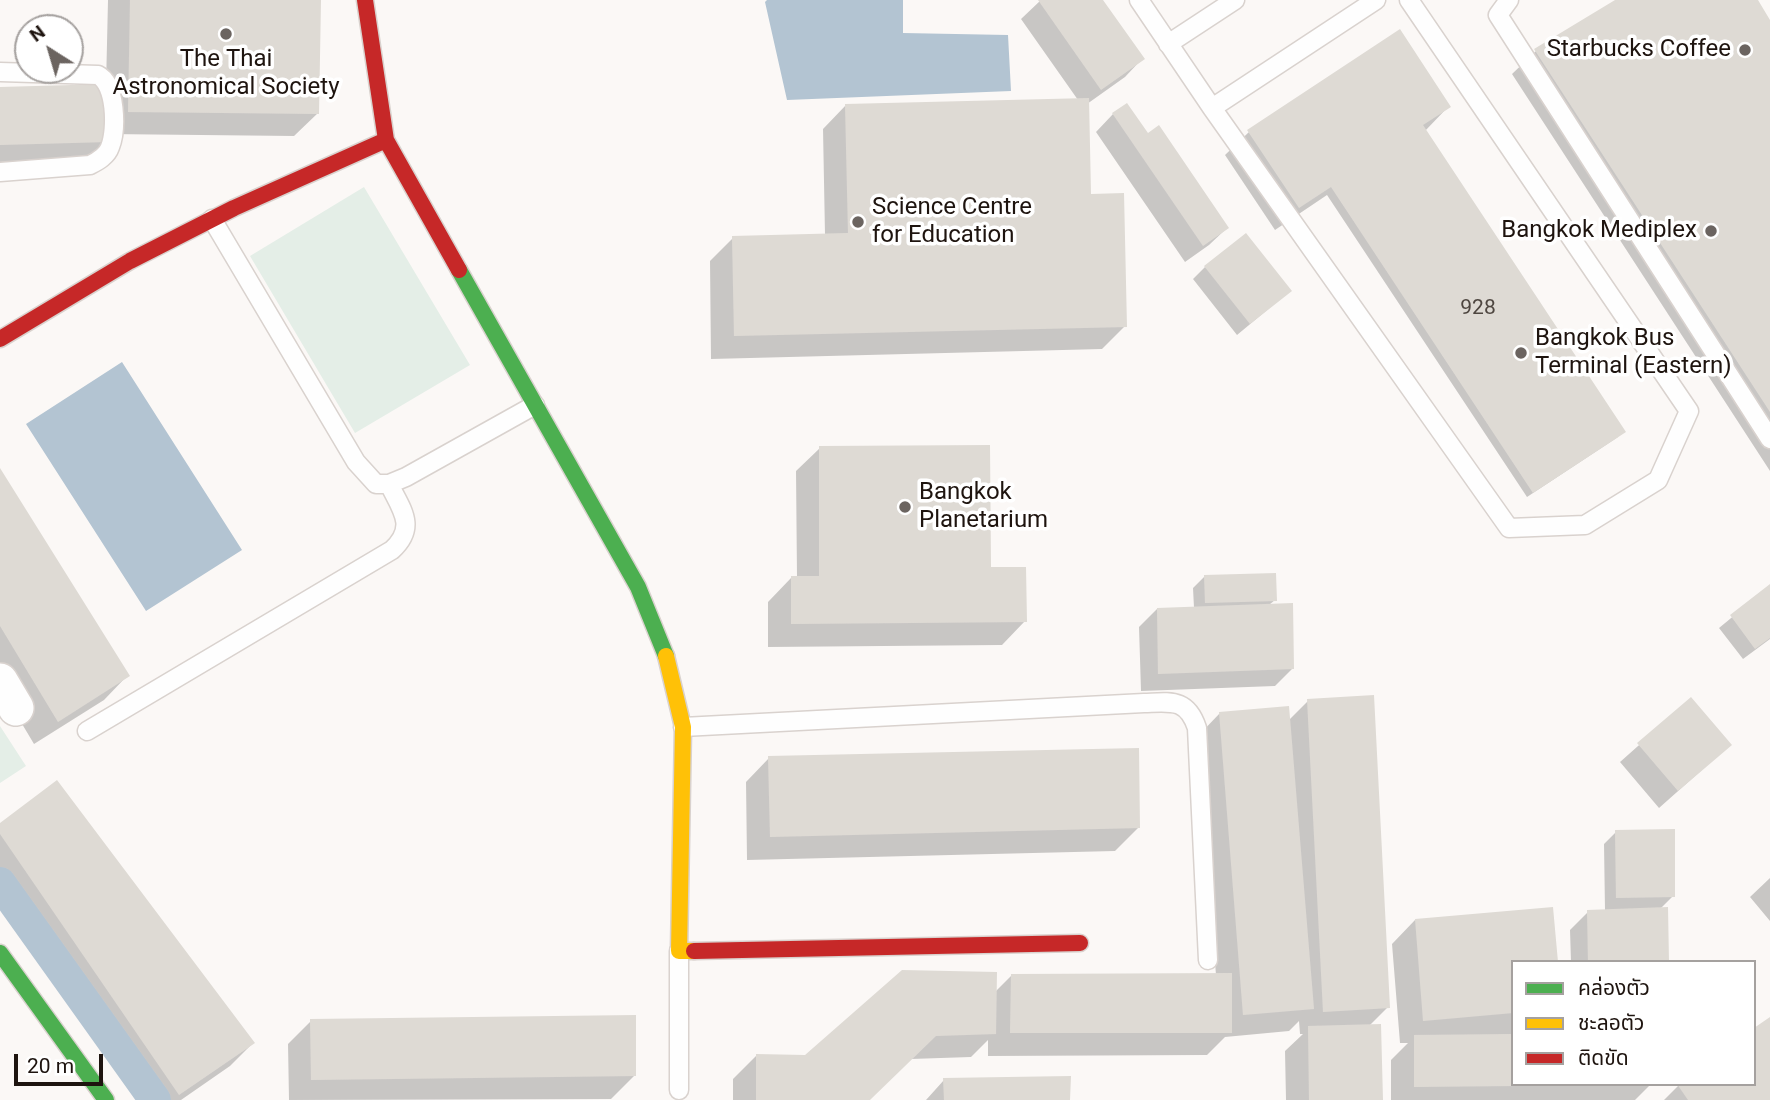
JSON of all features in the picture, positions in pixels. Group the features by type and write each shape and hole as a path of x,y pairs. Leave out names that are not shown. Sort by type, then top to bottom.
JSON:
{"street":[{"path":"365,0 386,140 638,587 667,658 683,727 679,951 1080,943"},
{"path":"0,338 130,261 212,219 386,140"},
{"path":"0,953 106,1100"}],"lane":[{"path":"1139,0 1212,108 1509,528 1585,525 1658,480 1689,411 1409,0"},
{"path":"1168,44 1235,0"},
{"path":"1212,108 1376,0"},
{"path":"1509,0 1498,15 1770,439"},
{"path":"0,72 89,73 105,79 112,95 113,129 110,148 102,159 90,165 0,172"},
{"path":"212,219 356,462 376,484 389,484 423,468 536,405"},
{"path":"86,731 391,550 403,540 407,524 389,484"},
{"path":"683,727 1144,703 1167,702 1183,705 1192,714 1197,728 1208,960"},
{"path":"678,1090 679,951"}],"shaded area":[{"path":"364,187 470,365 355,433 250,256"},
{"path":"0,726 26,766 0,783"}],"water":[{"path":"903,0 903,33 1008,35 1011,91 787,100 765,2"},
{"path":"122,362 242,550 146,611 26,424"}],"building":[{"path":"130,0 321,0 319,114 128,112"},
{"path":"1038,0 1103,0 1145,59 1101,90"},
{"name":"Bangkok Mediplex","path":"1615,0 1758,0 1770,20 1770,412 1534,49"},
{"path":"1400,29 1451,107 1423,125 1626,432 1533,493 1331,187 1299,208 1247,130"},
{"path":"107,84 108,142 0,145 0,87"},
{"path":"1089,98 1091,194 1124,193 1127,327 734,336 732,236 848,233 845,104"},
{"path":"1127,103 1148,133 1159,125 1229,228 1203,246 1112,113"},
{"path":"1246,233 1292,291 1250,324 1204,266"},
{"name":"Bangkok Planetarium","path":"990,445 991,567 1026,567 1027,622 791,624 791,576 819,576 819,446"},
{"path":"0,468 130,676 58,722 0,626"},
{"path":"1276,573 1277,601 1205,603 1204,575"},
{"path":"1770,584 1770,638 1755,649 1730,615"},
{"path":"1293,603 1294,669 1158,674 1157,608"},
{"path":"1374,695 1390,1008 1323,1012 1307,699"},
{"path":"1691,697 1732,745 1678,791 1637,743"},
{"path":"1289,706 1314,1009 1243,1015 1219,712"},
{"path":"1139,748 1140,828 770,837 768,756"},
{"path":"57,780 255,1043 179,1095 0,834 0,823"},
{"path":"1675,829 1675,897 1616,898 1615,830"},
{"path":"1553,907 1558,960 1511,960 1511,1013 1423,1021 1415,919"},
{"path":"1668,907 1669,960 1588,960 1587,910"},
{"path":"902,970 997,972 996,1034 936,1036 870,1100 756,1100 756,1054 805,1055"},
{"path":"1232,973 1232,1033 1010,1033 1011,974"},
{"path":"636,1015 636,1076 311,1080 310,1019"},
{"path":"1770,1017 1770,1100 1688,1100 1678,1086 1756,1086 1756,1027"},
{"path":"1381,1024 1383,1100 1309,1100 1308,1026"},
{"path":"1511,1034 1513,1086 1414,1087 1414,1035"},
{"path":"1071,1076 1070,1100 944,1100 943,1078"}],"waterway":[{"path":"0,883 155,1100"}],"traffic: fast":[{"path":"459,270 638,587 666,656"},
{"path":"0,953 106,1100"}],"traffic: slow":[{"path":"666,656 683,727 679,951 694,951"}],"traffic: jam":[{"path":"365,0 386,140 459,270"},
{"path":"0,339 130,261 234,208 386,140"},
{"path":"694,951 1080,943"}],"place":[{"name":"The Thai Astronomical Society","path":"226,34"},
{"name":"Starbucks Coffee","path":"1745,50"},
{"name":"Science Centre for Education","path":"858,222"},
{"name":"Bangkok Mediplex","path":"1711,231"},
{"name":"Bangkok Bus Terminal (Eastern)","path":"1521,353"},
{"name":"Bangkok Planetarium","path":"905,507"}]}
